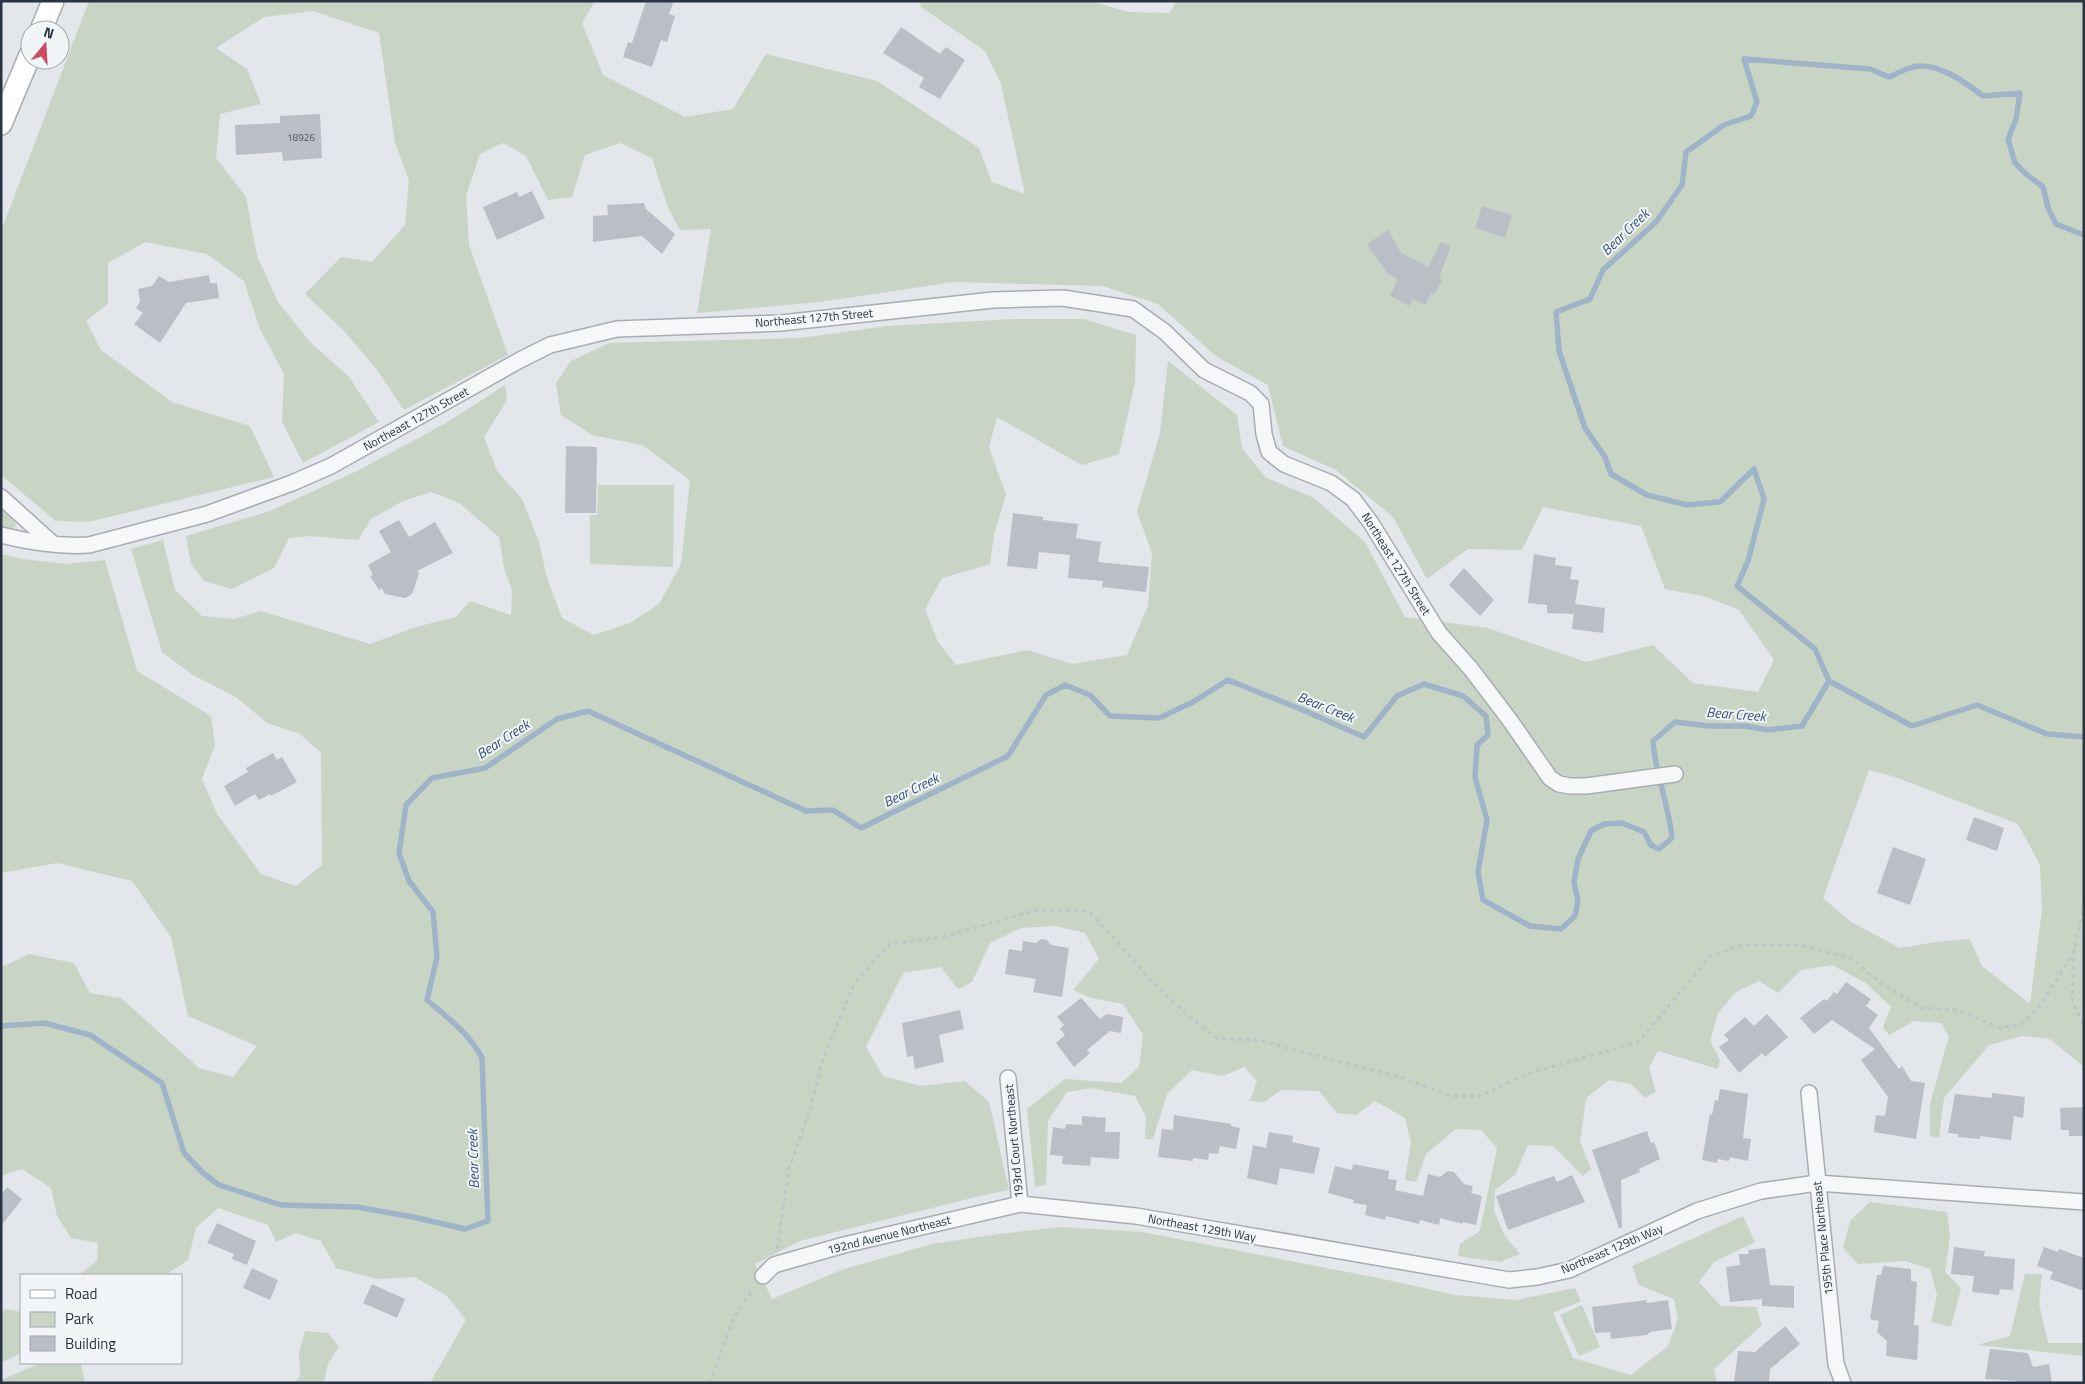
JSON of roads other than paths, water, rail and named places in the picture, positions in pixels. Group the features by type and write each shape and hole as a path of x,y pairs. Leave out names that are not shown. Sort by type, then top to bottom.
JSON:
{"main road":[{"path":"45,20 53,1"},
{"path":"1,124 24,70"}],"street":[{"name":"Northeast 127th Street","path":"1,535 20,540 72,546 89,545 207,514 292,483 331,466 520,360 550,345 581,337 617,329 780,323 993,300 1063,298 1133,309 1164,332 1204,370 1250,393 1261,404 1264,434 1269,452 1284,464 1331,483 1353,499 1371,523 1439,634 1455,649 1509,719 1550,778 1559,784 1570,786 1675,774"},
{"path":"1,497 52,543"},
{"name":"193rd Court Northeast","path":"1008,1078 1020,1204"},
{"name":"195th Place Northeast","path":"1809,1093 1836,1364 1843,1383"},
{"name":"Northeast 129th Way","path":"1020,1204 1136,1216 1509,1280 1537,1277 1568,1270 1696,1211 1761,1191 1817,1183 2084,1202"},
{"name":"192nd Avenue Northeast","path":"763,1276 774,1265 863,1240 1020,1204"}],"waterway":[{"name":"Bear Creek","path":"1,1026 44,1023 90,1035 162,1083 184,1153 203,1173 219,1185 281,1205 357,1207 465,1229 488,1221 482,1058 464,1033 427,1000 437,957 433,912 409,881 399,853 406,805 432,778 485,768 557,719 588,711 806,811 833,810 861,828 1008,756 1046,695 1065,685 1090,695 1110,716 1159,718 1193,702 1228,680 1364,737 1397,696 1424,684 1463,696 1486,716 1488,735 1477,745 1475,777 1487,820 1478,872 1483,900 1530,926 1561,929 1575,916 1578,901 1574,882 1578,859 1591,831 1604,824 1622,823 1644,832 1651,845 1659,849 1672,838 1656,765 1653,741 1675,722 1709,726 1745,726 1768,730 1802,726 1829,681 1815,649 1737,586 1748,561 1764,499 1754,469 1720,502 1687,505 1647,495 1611,474 1605,457 1585,428 1559,351 1556,312 1590,299 1603,270 1656,222 1682,185 1686,152 1724,125 1751,116 1757,102 1744,59 1870,69 1889,77 1911,67 1928,66 1953,76 1983,96 2020,93 2016,119 2008,139 2015,163 2043,187 2048,208 2056,224 2084,235"},
{"path":"1829,681 1912,726 1977,705 2047,734 2084,737"}]}
